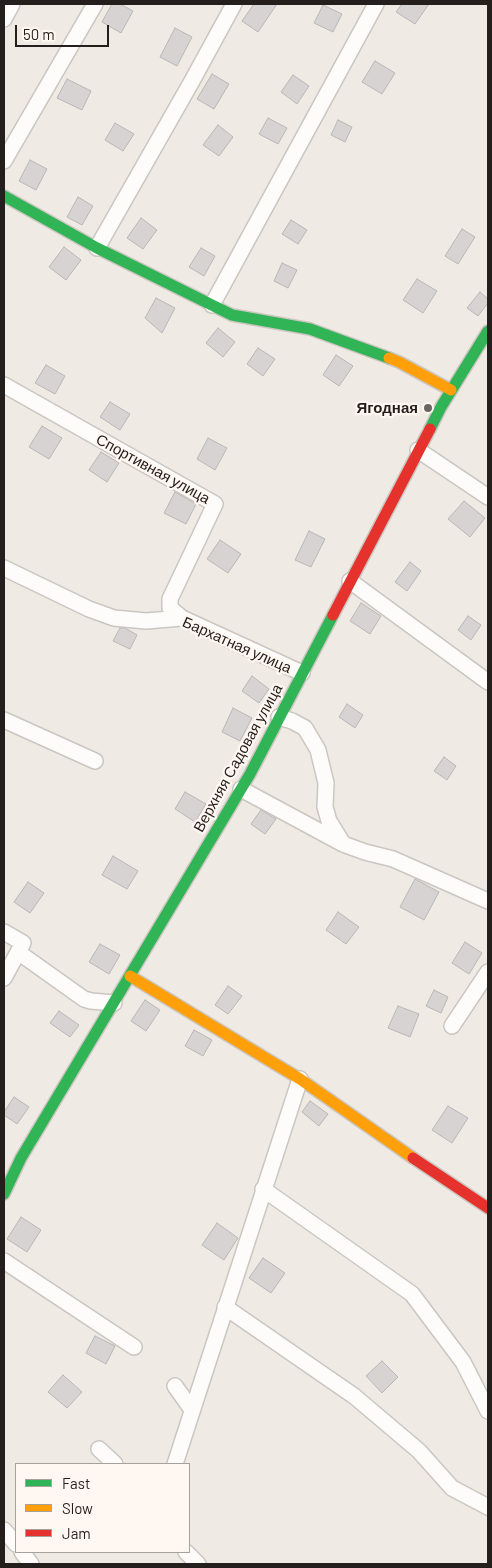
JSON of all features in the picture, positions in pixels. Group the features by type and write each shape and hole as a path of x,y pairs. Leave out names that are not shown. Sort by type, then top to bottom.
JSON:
{"street":[{"path":"4,19 12,4"},
{"path":"4,161 95,4"},
{"path":"97,248 234,4"},
{"path":"212,305 376,4"},
{"path":"4,196 97,248 232,316 310,329 399,362 451,390"},
{"name":"Верхняя Садовая улица","path":"4,1194 22,1158 241,789 418,450 451,390 487,336"},
{"name":"Спортивная улица","path":"4,385 215,504 170,599 170,608 182,618"},
{"path":"418,450 488,497"},
{"name":"Бархатная улица","path":"4,568 89,609 114,618 146,622 182,618 302,673"},
{"path":"350,581 488,682"},
{"path":"279,717 305,728 318,750 325,774 325,807 329,821 342,844"},
{"path":"4,720 94,761"},
{"path":"241,789 342,844 393,859 488,901"},
{"path":"4,932 23,943 4,978"},
{"path":"18,952 84,999 114,1002"},
{"path":"452,1026 488,972"},
{"path":"130,976 300,1079 488,1208"},
{"path":"175,1463 300,1079"},
{"path":"263,1189 412,1294 463,1362 488,1411"},
{"path":"4,1261 134,1347"},
{"path":"225,1308 354,1396 419,1451 452,1488 488,1507"},
{"path":"175,1386 192,1410"},
{"path":"100,1449 114,1463"},
{"path":"4,1530 15,1543"},
{"path":"23,1553 31,1564"},
{"path":"187,1553 198,1564"}],"building":[{"path":"112,4 120,4 133,11 121,33 102,22"},
{"path":"254,4 277,4 258,32 242,21"},
{"path":"402,4 429,4 415,24 396,12"},
{"path":"323,5 342,14 333,32 314,23"},
{"path":"175,28 192,37 177,66 160,57"},
{"path":"375,61 395,73 382,94 362,82"},
{"path":"212,74 229,84 214,109 197,99"},
{"path":"293,75 309,86 297,104 281,92"},
{"path":"67,79 91,91 82,110 57,98"},
{"path":"268,118 287,128 278,144 259,134"},
{"path":"338,120 352,127 345,142 331,135"},
{"path":"115,123 134,134 123,151 105,140"},
{"path":"218,125 233,137 219,156 203,145"},
{"path":"30,160 47,169 36,190 19,181"},
{"path":"78,197 93,206 82,225 67,217"},
{"path":"141,218 157,230 143,249 127,238"},
{"path":"291,220 307,230 298,244 282,234"},
{"path":"462,229 475,237 458,264 445,256"},
{"path":"64,247 81,260 66,280 49,267"},
{"path":"201,248 215,256 204,276 189,267"},
{"path":"282,263 297,270 288,288 274,281"},
{"path":"417,279 437,291 423,313 403,300"},
{"path":"480,292 488,299 488,303 478,316 467,308"},
{"path":"156,298 175,308 162,333 145,318"},
{"path":"218,328 235,342 223,357 206,343"},
{"path":"258,348 275,359 263,376 247,364"},
{"path":"336,355 353,366 339,386 323,375"},
{"path":"46,365 65,376 55,394 35,383"},
{"path":"110,402 130,414 120,430 100,417"},
{"path":"42,426 62,438 49,459 29,447"},
{"path":"208,438 227,448 215,470 197,459"},
{"path":"101,452 119,463 107,482 89,470"},
{"path":"175,492 196,504 186,524 164,513"},
{"path":"464,501 485,518 470,537 448,519"},
{"path":"309,531 325,539 311,567 295,560"},
{"path":"220,540 241,554 228,573 207,559"},
{"path":"410,562 421,571 407,591 395,582"},
{"path":"361,603 381,616 370,634 350,621"},
{"path":"468,616 481,625 471,640 458,630"},
{"path":"120,628 125,628 137,635 130,649 113,641"},
{"path":"252,676 269,689 259,703 242,691"},
{"path":"347,704 363,715 355,728 339,717"},
{"path":"233,708 252,718 240,741 222,732"},
{"path":"444,757 456,766 447,780 434,771"},
{"path":"185,792 206,804 195,822 175,809"},
{"path":"261,810 276,819 265,834 251,824"},
{"path":"113,856 138,871 127,889 102,875"},
{"path":"415,879 439,892 424,920 400,907"},
{"path":"28,882 44,893 30,913 14,902"},
{"path":"338,912 359,927 346,944 326,930"},
{"path":"465,942 482,953 469,974 452,963"},
{"path":"100,944 120,955 109,974 89,962"},
{"path":"228,986 242,996 228,1014 215,1005"},
{"path":"434,990 448,997 441,1013 426,1006"},
{"path":"145,1000 160,1010 146,1031 131,1021"},
{"path":"398,1006 419,1014 410,1037 388,1028"},
{"path":"59,1011 79,1025 70,1037 50,1023"},
{"path":"194,1030 212,1040 203,1056 185,1046"},
{"path":"14,1097 29,1107 17,1124 4,1115"},
{"path":"310,1101 328,1114 319,1126 302,1112"},
{"path":"448,1106 468,1118 452,1143 432,1130"},
{"path":"21,1217 41,1230 27,1252 7,1239"},
{"path":"217,1223 238,1238 224,1260 202,1245"},
{"path":"263,1258 285,1273 271,1293 249,1278"},
{"path":"95,1336 115,1346 106,1364 86,1353"},
{"path":"382,1361 398,1377 382,1393 366,1376"},
{"path":"63,1375 82,1392 67,1408 48,1392"}],"traffic: fast":[{"path":"4,196 97,248 232,315 310,329 389,358"},
{"path":"430,429 441,407 488,331"},
{"path":"4,1194 21,1158 250,774 333,615"}],"traffic: slow":[{"path":"389,358 451,390"},
{"path":"130,976 300,1079 413,1158"}],"traffic: jam":[{"path":"333,615 430,429"},
{"path":"413,1158 488,1208"}],"place":[{"name":"Ягодная","path":"428,408"}]}
